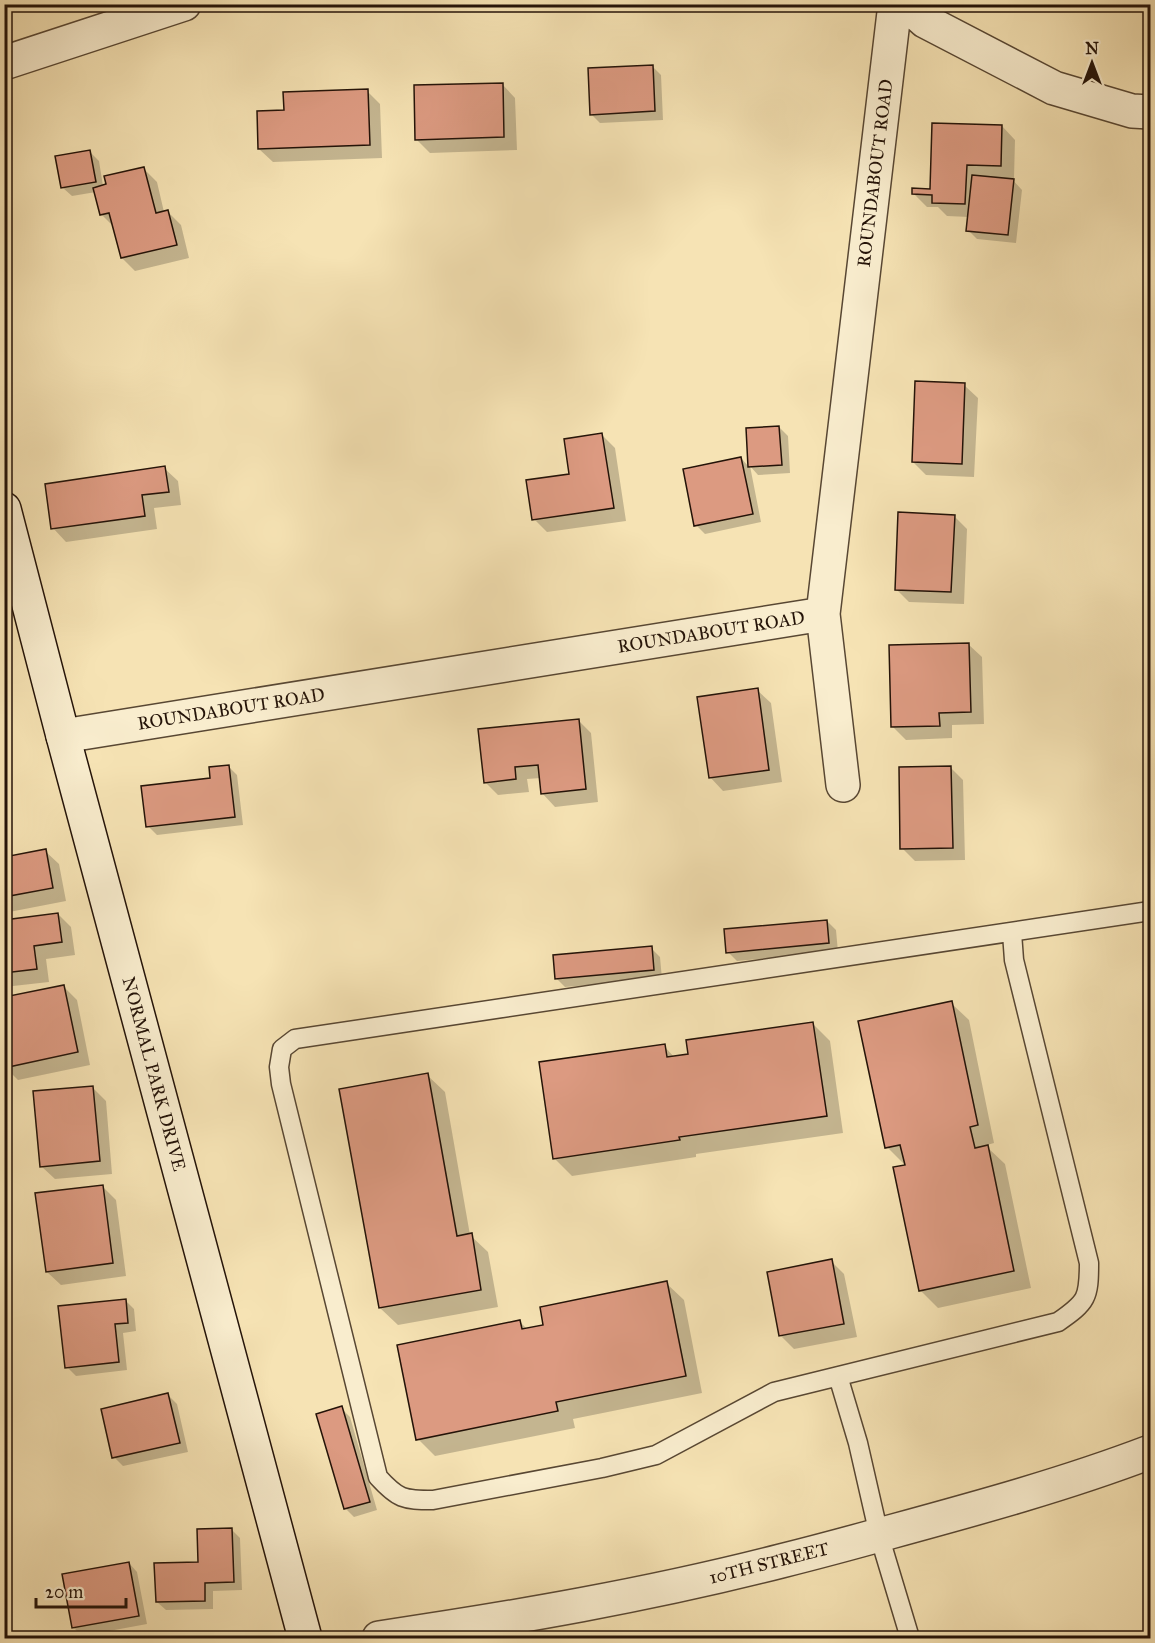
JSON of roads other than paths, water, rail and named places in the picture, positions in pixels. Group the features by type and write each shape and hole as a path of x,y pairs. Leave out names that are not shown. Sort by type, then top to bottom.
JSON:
{"street":[{"path":"4,63 184,4"},
{"name":"ROUNDABOUT ROAD","path":"63,736 824,614 895,4"},
{"path":"906,4 925,21 1054,88 1132,111 1150,112"},
{"name":"NORMAL PARK DRIVE","path":"4,508 305,1638"},
{"path":"824,614 843,784"},
{"name":"10TH STREET","path":"379,1638 490,1621 633,1594 779,1562 1104,1469 1150,1452"}],"lane":[{"path":"1012,933 1014,960 1089,1263 1089,1288 1080,1307 1058,1322 774,1392 656,1455 602,1468 433,1500 408,1500 391,1492 378,1477 281,1084 279,1067 282,1049 295,1040 1150,911"},
{"path":"838,1376 858,1443 879,1535 910,1638"}]}
